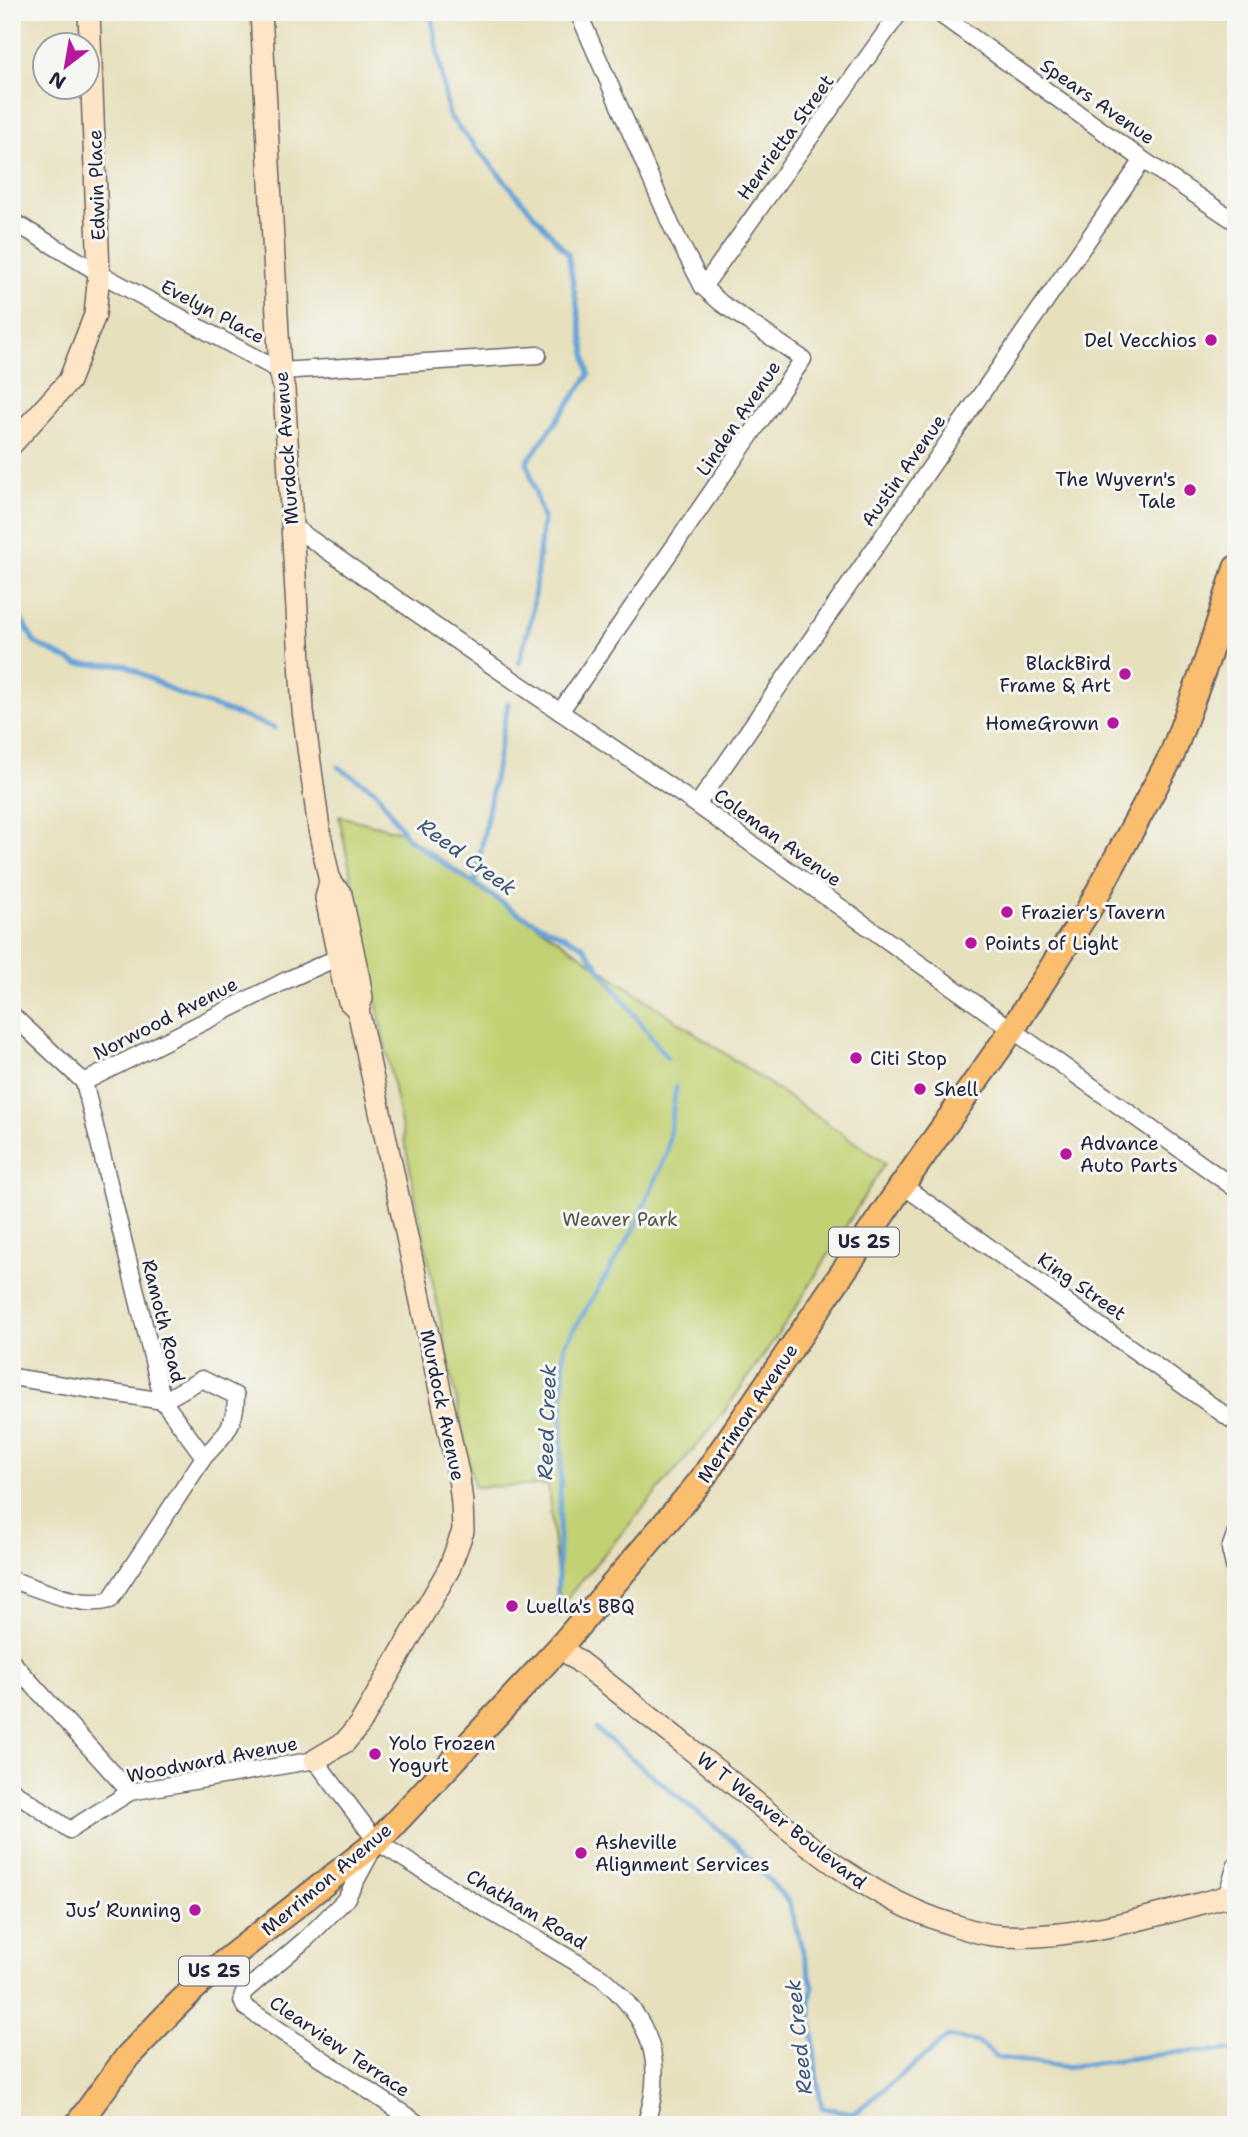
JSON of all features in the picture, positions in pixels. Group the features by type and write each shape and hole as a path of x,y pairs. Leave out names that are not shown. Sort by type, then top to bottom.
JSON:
{"main road":[{"name":"Merrimon Avenue","path":"77,2125 128,2056 209,1974 377,1842 560,1647 700,1482 902,1185 1012,1030 1089,909 1172,755 1207,660 1236,568"}],"street":[{"name":"Edwin Place","path":"12,444 69,381 95,315 99,273 89,12"},
{"name":"Murdock Avenue","path":"261,12 303,711 330,882 326,898 347,956 349,1002 358,1010 459,1478 463,1531 449,1569 360,1724 345,1742 315,1760"},
{"name":"Linden Avenue","path":"560,712 803,359 721,303 704,287 672,227 578,12"},
{"name":"Henrietta Street","path":"704,287 900,12"},
{"name":"Spears Avenue","path":"937,12 1143,160 1236,222"},
{"name":"Austin Avenue","path":"697,805 1143,160"},
{"name":"Evelyn Place","path":"12,221 99,273 281,371"},
{"path":"281,371 538,355"},
{"name":"Coleman Avenue","path":"292,526 697,805 1236,1189"},
{"name":"Norwood Avenue","path":"12,1015 84,1082 287,980 347,956"},
{"name":"Ramoth Road","path":"84,1082 163,1401 204,1457"},
{"name":"King Street","path":"902,1185 1236,1423"},
{"path":"12,1377 163,1401 202,1379 236,1396 236,1412 226,1434 204,1457 110,1600 98,1604 83,1602 12,1580"},
{"path":"1236,1532 1230,1549 1236,1574"},
{"name":"W T Weaver Boulevard","path":"560,1647 838,1868 877,1893 931,1918 976,1932 1001,1936 1068,1934 1231,1895"},
{"path":"12,1662 130,1792"},
{"name":"Woodward Avenue","path":"12,1790 70,1830 130,1792 315,1760"},
{"name":"Chatham Road","path":"315,1760 377,1842 601,1977 616,1989 643,2026 656,2069 656,2087 645,2125"},
{"name":"Clearview Terrace","path":"377,1842 346,1899 307,1938 244,1991 241,2001 245,2007 420,2125"},
{"path":"1231,1895 1236,1865"}],"green space":[{"name":"Weaver Park","path":"339,816 401,832 885,1163 790,1317 720,1418 560,1606 548,1485 474,1487"}],"waterway":[{"path":"429,12 449,116 568,254 589,375 527,462 543,519 532,615 519,663"},
{"name":"Reed Creek","path":"12,603 35,643 77,664 125,665 179,694 275,728"},
{"path":"475,883 508,703"},
{"name":"Reed Creek","path":"338,767 376,791 408,839 517,913 582,945 667,1058"},
{"name":"Reed Creek","path":"557,1616 564,1346 633,1231 667,1153 676,1087"},
{"name":"Reed Creek","path":"596,1729 736,1844 789,1902 813,1987 810,1999 816,2073 822,2108 855,2113 948,2037 977,2042 999,2058 1065,2067 1179,2052 1236,2050"}],"place":[{"name":"Del Vecchios","path":"1211,340"},
{"name":"The Wyvern's Tale","path":"1190,490"},
{"name":"BlackBird Frame & Art","path":"1125,674"},
{"name":"HomeGrown","path":"1113,723"},
{"name":"Frazier's Tavern","path":"1007,912"},
{"name":"Points of Light","path":"971,943"},
{"name":"Citi Stop","path":"856,1058"},
{"name":"Shell","path":"920,1089"},
{"name":"Advance Auto Parts","path":"1066,1154"},
{"name":"Luella's BBQ","path":"512,1606"},
{"name":"Yolo Frozen Yogurt","path":"375,1754"},
{"name":"Asheville Alignment Services","path":"581,1853"},
{"name":"Jus’ Running","path":"195,1910"}]}
